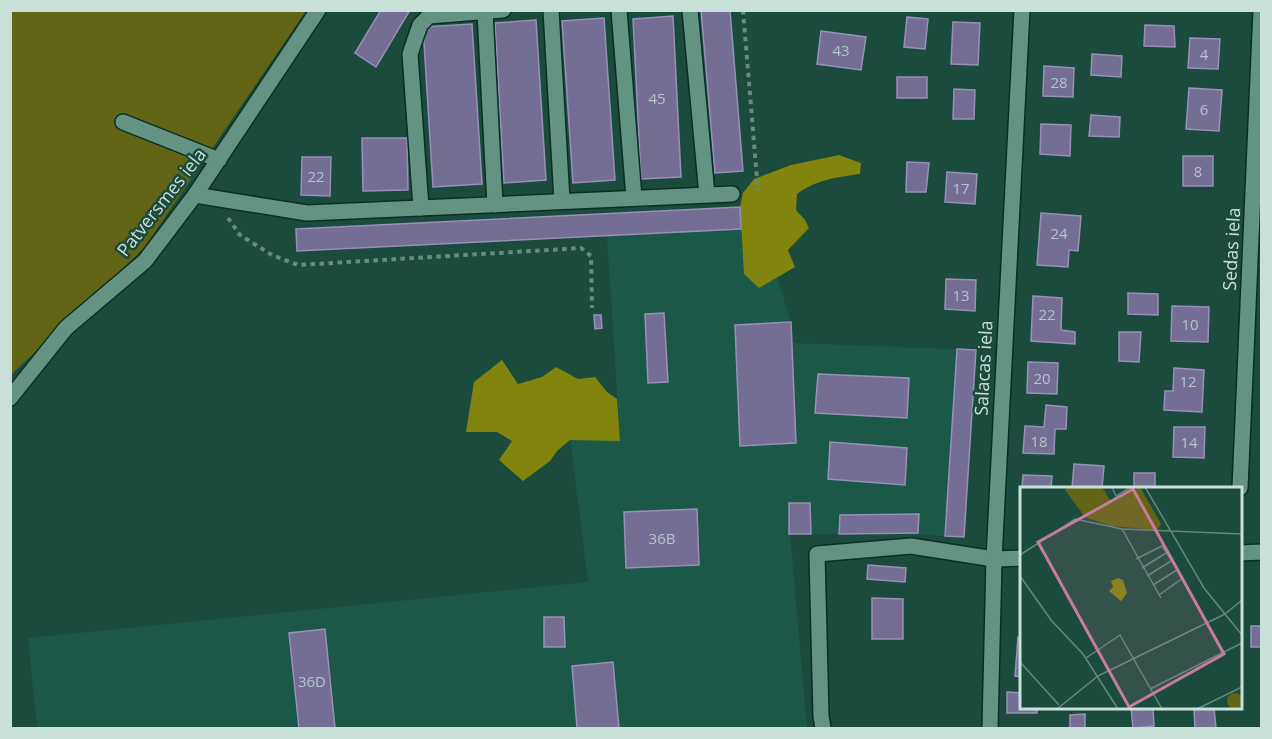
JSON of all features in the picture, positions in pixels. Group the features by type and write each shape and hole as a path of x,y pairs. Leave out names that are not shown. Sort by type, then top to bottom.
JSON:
{"street":[{"name":"Patversmes iela","path":"10,398 66,328 145,261 195,195 318,10"},
{"path":"421,208 410,54 420,26 429,16 503,10"},
{"path":"551,10 562,201"},
{"path":"619,10 634,198"},
{"path":"690,10 707,195"},
{"name":"Salacas iela","path":"990,729 994,559 1022,10"},
{"name":"Sedas iela","path":"1240,487 1261,10"},
{"path":"485,12 495,205"},
{"path":"123,122 219,160"},
{"path":"195,195 307,213 732,194"},
{"path":"824,729 821,716 817,554 911,546 994,559 1020,558"},
{"path":"1242,553 1262,552"}],"path":[{"path":"743,10 758,191"},
{"path":"213,198 240,235 272,255 298,265 581,248 591,256 592,308"}],"shaded area":[{"path":"11,11 306,11 144,248 11,375"},
{"path":"839,155 861,163 860,174 819,182 797,194 796,210 809,228 788,250 795,267 759,288 744,274 740,207 743,193 754,179 791,165"},
{"path":"741,229 744,274 777,276 791,322 792,343 976,350 964,537 912,534 790,534 807,728 37,728 28,638 588,582 570,440 620,440 607,236"},
{"path":"502,360 518,384 542,377 556,367 578,379 595,377 607,392 617,399 620,441 570,440 557,451 550,461 523,481 499,460 512,441 497,432 466,432 474,382"}],"building":[{"path":"381,10 410,10 376,67 355,53"},
{"path":"701,10 730,10 743,171 715,173"},
{"path":"673,16 681,177 641,179 633,19"},
{"path":"907,17 928,19 925,49 904,47"},
{"path":"604,18 615,180 573,183 562,21"},
{"path":"536,20 546,180 504,183 495,23"},
{"path":"953,22 980,23 978,65 951,64"},
{"path":"472,24 482,184 433,187 423,27"},
{"path":"1145,25 1174,26 1175,47 1144,46"},
{"path":"821,31 866,37 861,70 817,64"},
{"path":"1190,38 1220,39 1218,69 1188,68"},
{"path":"1092,54 1122,56 1121,77 1091,75"},
{"path":"1044,66 1074,68 1073,97 1043,96"},
{"path":"897,77 927,77 927,98 897,98"},
{"path":"1189,88 1222,90 1219,131 1186,129"},
{"path":"954,89 975,90 974,119 953,119"},
{"path":"1091,115 1120,117 1119,137 1089,136"},
{"path":"1041,124 1071,125 1070,156 1040,154"},
{"path":"362,138 407,138 408,190 363,191"},
{"path":"1183,156 1213,156 1213,186 1183,186"},
{"path":"302,157 331,157 330,196 301,195"},
{"path":"907,162 929,163 926,192 906,192"},
{"path":"947,172 977,174 975,204 945,202"},
{"path":"740,207 741,229 297,251 296,229"},
{"path":"1041,213 1081,216 1078,251 1069,250 1068,267 1037,265"},
{"path":"946,279 976,280 975,311 945,309"},
{"path":"1128,293 1158,294 1158,315 1128,314"},
{"path":"1033,296 1062,298 1061,330 1075,332 1075,344 1031,341"},
{"path":"1172,306 1209,307 1208,342 1171,341"},
{"path":"664,313 668,382 648,383 645,314"},
{"path":"594,315 601,315 602,328 595,329"},
{"path":"791,322 796,443 740,446 735,325"},
{"path":"1119,332 1141,332 1139,362 1119,361"},
{"path":"957,349 976,350 964,537 945,536"},
{"path":"1028,362 1058,363 1057,394 1027,393"},
{"path":"1174,368 1204,370 1202,412 1164,410 1165,391 1173,391"},
{"path":"818,374 909,378 907,418 815,413"},
{"path":"1046,405 1067,407 1066,429 1055,429 1054,454 1023,453 1025,426 1044,427"},
{"path":"1174,427 1205,427 1204,458 1173,457"},
{"path":"830,442 907,448 905,485 828,479"},
{"path":"1074,464 1104,466 1102,487 1072,487"},
{"path":"1134,473 1155,473 1155,487 1134,487"},
{"path":"1023,475 1052,476 1051,487 1022,487"},
{"path":"789,503 810,503 811,534 789,534"},
{"path":"697,509 699,565 626,568 624,512"},
{"path":"919,514 918,533 839,534 840,515"},
{"path":"868,565 906,568 905,582 867,579"},
{"path":"872,598 903,599 903,639 872,639"},
{"path":"544,617 564,617 565,647 544,647"},
{"path":"1251,626 1262,626 1262,647 1251,647"},
{"path":"325,629 335,728 299,728 289,633"},
{"path":"1018,637 1020,637 1020,677 1015,676"},
{"path":"613,662 619,728 577,728 572,666"},
{"path":"1007,692 1020,693 1020,709 1037,709 1037,713 1007,713"},
{"path":"1131,709 1153,709 1154,726 1133,728"},
{"path":"1194,709 1214,709 1216,728 1195,728"},
{"path":"1085,714 1085,728 1070,728 1070,715"}]}
